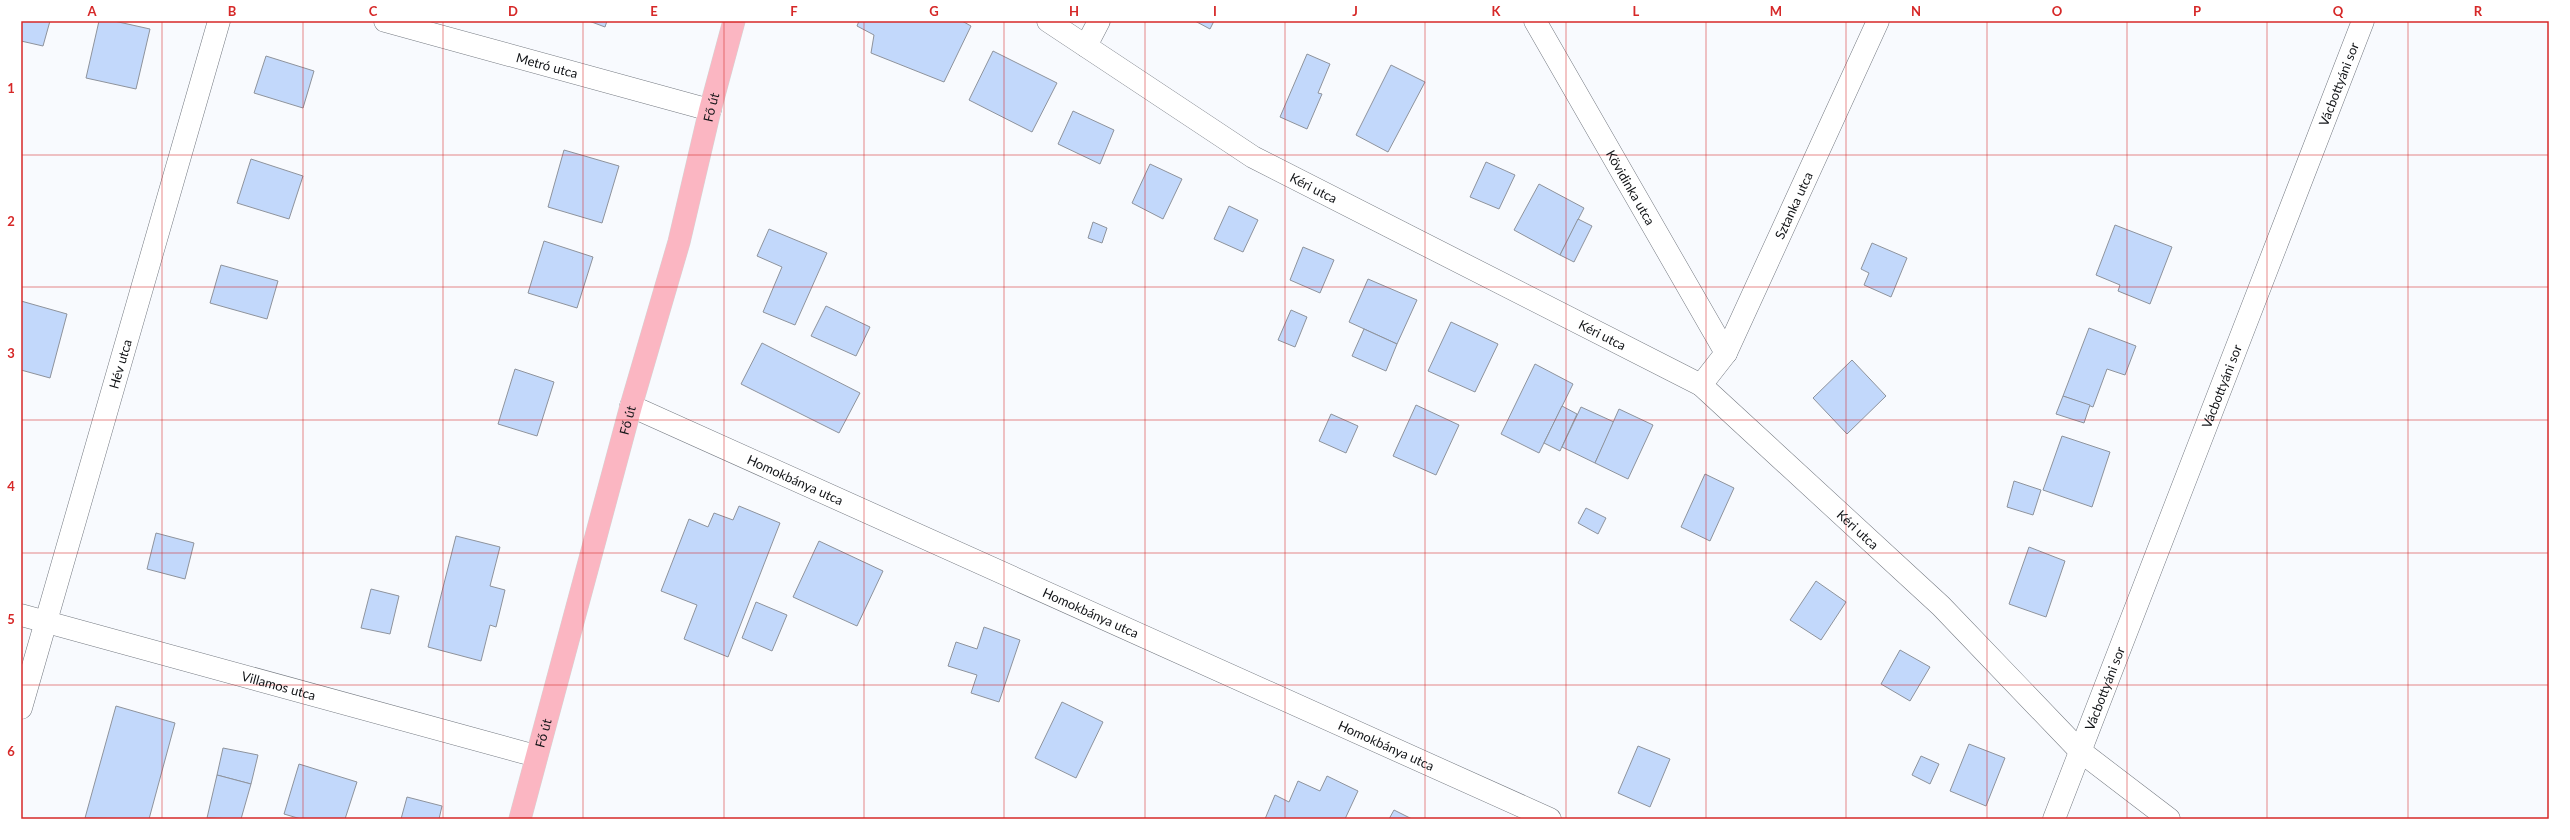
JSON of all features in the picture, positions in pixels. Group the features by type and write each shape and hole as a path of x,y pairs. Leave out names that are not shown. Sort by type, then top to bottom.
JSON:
{"main road":[{"name":"Fő út","path":"520,819 631,406 679,242 710,110 734,21"}],"street":[{"name":"Hév utca","path":"21,708 219,21"},
{"name":"Metró utca","path":"385,21 710,110"},
{"name":"Kéri utca","path":"1048,21 1253,156 1701,385 1941,606 2080,751 2169,819"},
{"path":"1086,46 1099,21"},
{"name":"Kövidinka utca","path":"1535,21 1726,353"},
{"name":"Sztanka utca","path":"1701,385 1726,353 1878,21"},
{"name":"Vácbottyáni sor","path":"2080,751 2363,21"},
{"name":"Homokbánya utca","path":"631,406 1550,819"},
{"name":"Villamos utca","path":"21,614 536,756"},
{"path":"2054,819 2080,751"}],"building":[{"path":"21,21 50,21 43,46 21,41"},
{"path":"99,21 114,21 150,29 136,89 86,78"},
{"path":"589,21 607,21 605,27"},
{"path":"859,21 962,21 971,26 944,82 871,53 874,35 857,26"},
{"path":"1195,21 1214,21 1210,29"},
{"path":"993,51 1057,83 1032,132 969,100"},
{"path":"1307,54 1330,64 1318,93 1322,94 1307,129 1280,117"},
{"path":"266,56 314,71 303,108 254,93"},
{"path":"1391,65 1425,82 1388,152 1356,135"},
{"path":"1073,111 1114,130 1100,164 1058,144"},
{"path":"564,150 619,166 602,223 548,207"},
{"path":"251,159 303,176 289,219 237,203"},
{"path":"1486,162 1515,175 1499,209 1470,197"},
{"path":"1150,164 1182,179 1163,219 1132,203"},
{"path":"1539,184 1584,208 1560,255 1514,230"},
{"path":"1229,206 1258,220 1243,252 1214,239"},
{"path":"1578,219 1592,226 1574,262 1560,255"},
{"path":"1093,222 1107,228 1102,243 1088,238"},
{"path":"2115,225 2172,247 2150,304 2118,291 2120,285 2096,275"},
{"path":"769,229 827,253 795,325 763,312 782,267 757,256"},
{"path":"544,241 593,257 577,308 528,293"},
{"path":"1872,243 1907,258 1891,297 1864,285 1869,273 1861,269"},
{"path":"1303,247 1334,260 1320,293 1290,280"},
{"path":"221,265 278,281 267,319 210,303"},
{"path":"1368,279 1417,300 1397,344 1349,322"},
{"path":"21,301 67,314 50,378 21,370"},
{"path":"826,306 870,327 856,356 811,336"},
{"path":"1291,310 1307,317 1295,347 1278,340"},
{"path":"1451,322 1498,344 1475,392 1428,371"},
{"path":"2089,328 2136,346 2125,375 2107,369 2093,407 2063,396"},
{"path":"1364,329 1397,344 1386,371 1352,356"},
{"path":"762,343 860,393 839,433 741,384"},
{"path":"1852,360 1886,396 1847,434 1813,398"},
{"path":"1535,364 1573,384 1539,453 1501,434"},
{"path":"515,369 554,382 537,436 498,424"},
{"path":"2063,396 2090,405 2084,423 2056,414"},
{"path":"1416,405 1459,425 1436,475 1393,456"},
{"path":"1562,406 1577,414 1560,451 1544,443"},
{"path":"1581,407 1614,422 1595,463 1562,447"},
{"path":"1619,409 1653,425 1628,479 1595,463"},
{"path":"1331,414 1358,426 1346,453 1319,441"},
{"path":"2062,436 2110,452 2092,507 2043,490"},
{"path":"1705,474 1734,488 1710,541 1681,527"},
{"path":"2014,481 2041,490 2033,515 2007,507"},
{"path":"739,506 780,523 728,657 684,639 697,605 661,591 689,519 708,527 714,513 733,520"},
{"path":"1586,508 1606,518 1598,534 1578,523"},
{"path":"156,533 194,543 185,579 147,569"},
{"path":"456,536 500,547 490,586 505,590 496,627 490,625 481,661 428,647"},
{"path":"819,541 883,571 857,626 793,597"},
{"path":"2029,547 2065,561 2046,617 2009,604"},
{"path":"1816,581 1846,602 1821,640 1790,620"},
{"path":"371,589 399,596 390,634 361,628"},
{"path":"756,602 787,615 772,651 742,638"},
{"path":"984,627 1020,640 999,702 971,693 977,675 948,666 956,642 977,649"},
{"path":"1900,650 1930,667 1910,701 1881,684"},
{"path":"1062,702 1103,722 1076,778 1035,758"},
{"path":"116,706 175,723 149,819 85,818"},
{"path":"1969,744 2005,758 1986,806 1950,791"},
{"path":"1638,746 1670,759 1650,807 1618,793"},
{"path":"223,748 258,755 251,784 217,775"},
{"path":"1921,756 1939,764 1930,784 1912,775"},
{"path":"299,764 357,782 345,819 301,819 284,814"},
{"path":"217,775 251,784 241,819 207,818"},
{"path":"1327,776 1358,791 1345,819 1265,819 1275,795 1289,802 1298,781 1320,791"},
{"path":"407,797 442,806 439,819 401,819"},
{"path":"1394,810 1412,819 1389,819"}]}
